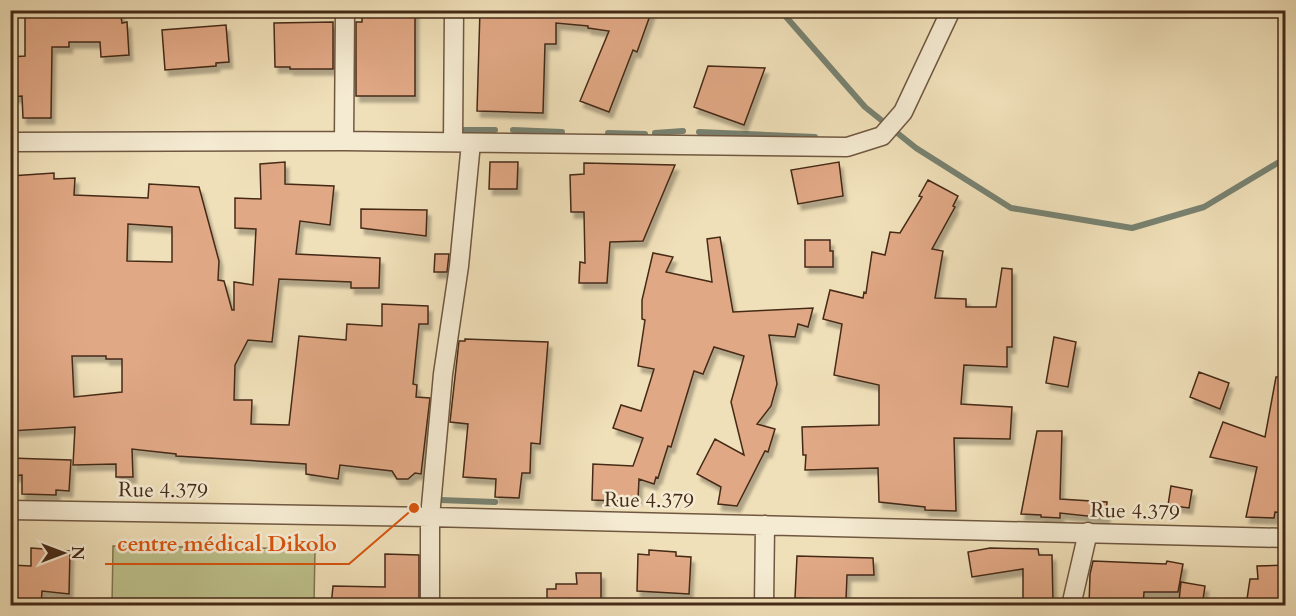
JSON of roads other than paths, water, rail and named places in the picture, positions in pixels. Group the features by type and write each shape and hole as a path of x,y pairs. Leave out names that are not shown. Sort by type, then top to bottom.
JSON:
{"street":[{"path":"344,141 345,10"},
{"path":"430,606 430,517 443,374 459,266 462,143 454,10"},
{"path":"10,142 344,141 847,147 882,136 903,112 951,10"},
{"name":"Rue 4.379","path":"10,510 430,517 1286,538"},
{"path":"764,606 765,525"},
{"path":"1071,606 1088,532"}],"waterway":[{"path":"780,10 865,107 916,148 1011,208 1132,228 1204,207 1286,158"},
{"path":"464,130 495,130"},
{"path":"513,130 562,132"},
{"path":"655,133 683,131"},
{"path":"699,132 815,137"},
{"path":"608,133 645,134"},
{"path":"440,500 495,502"}],"place":[{"name":"centre médical Dikolo","path":"414,508"}]}
